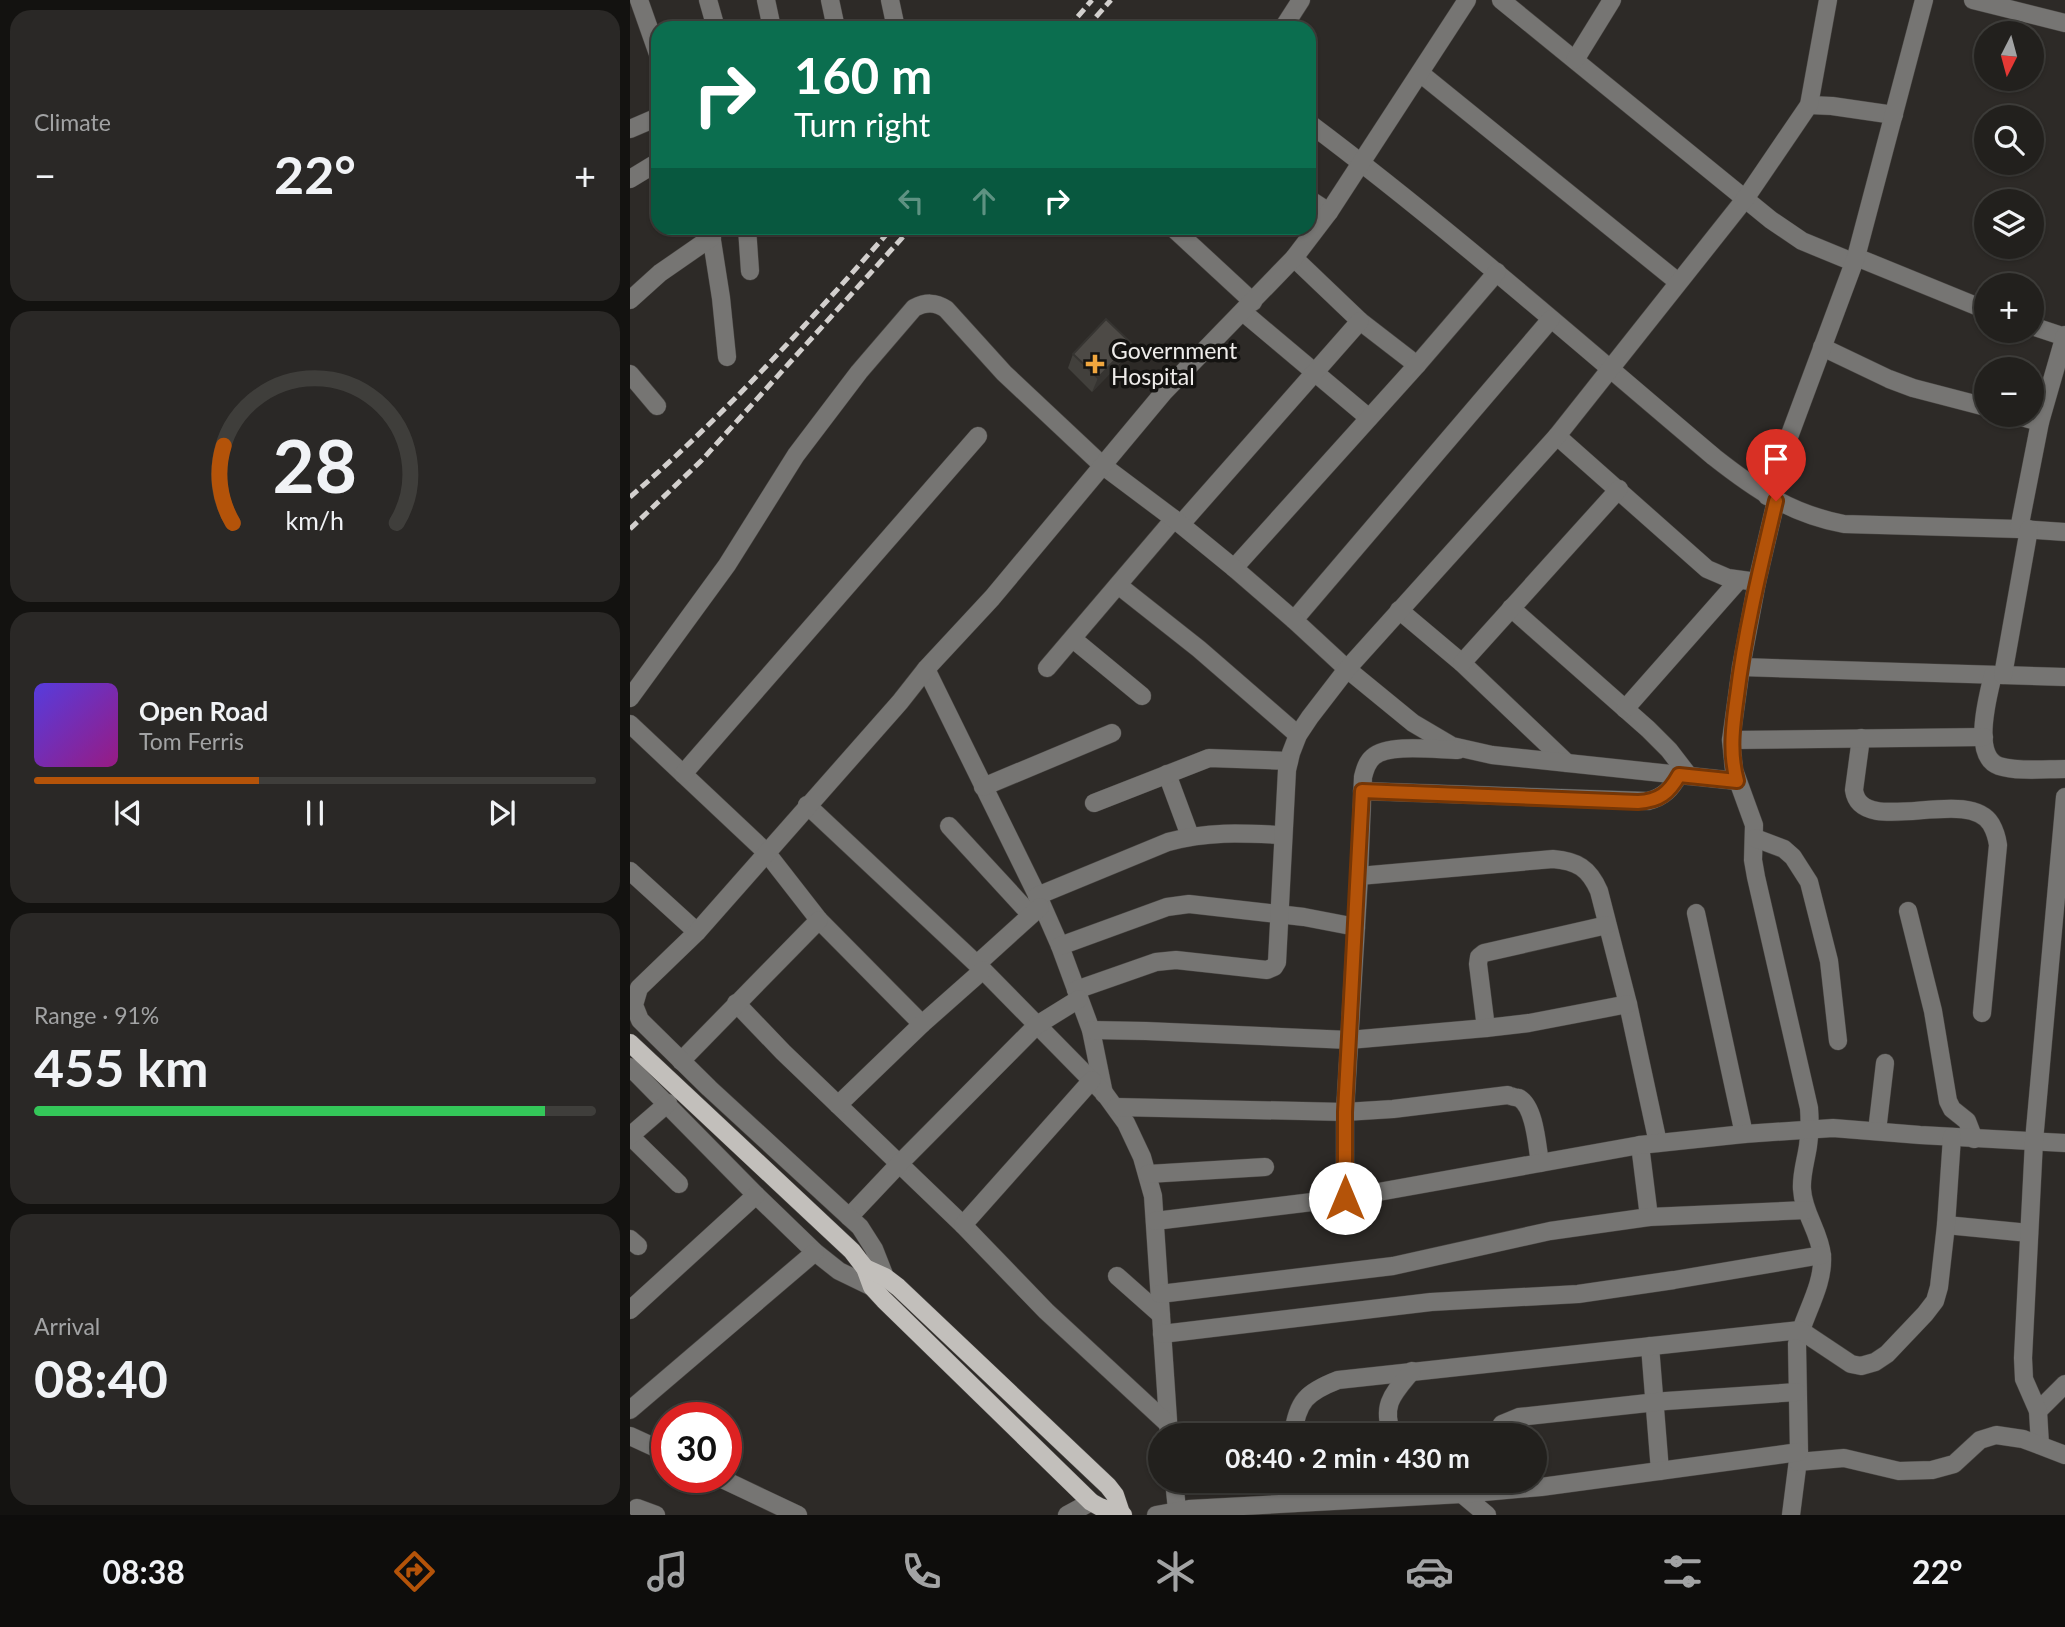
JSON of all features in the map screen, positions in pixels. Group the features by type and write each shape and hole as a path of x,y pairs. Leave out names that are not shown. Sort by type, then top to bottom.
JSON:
{"main road":[{"path":"630,1044 852,1251 865,1268 1091,1502 1122,1514"},
{"path":"879,1282 1108,1486 1115,1495 1122,1514"}],"street":[{"path":"708,0 714,21"},
{"path":"766,0 770,21"},
{"path":"830,0 834,21"},
{"path":"890,0 894,21"},
{"path":"1288,21 1301,0"},
{"path":"1316,229 1467,0"},
{"path":"1501,0 1745,199 1802,241 1974,305"},
{"path":"1575,60 1612,0"},
{"path":"849,1217 1037,1025 1077,994 1165,960 1267,970 1274,967 1280,916 1282,835 1289,761 1298,735 1347,669 1557,436 1745,199 1808,105 1828,0"},
{"path":"1795,1514 1798,1457 1797,1345 1818,1281 1822,1255 1806,1210 1802,1188 1810,1129 1806,1095 1756,877 1753,859 1755,838 1750,812 1737,781 1731,740 1741,667 1748,581 1772,498 1854,260 1924,0"},
{"path":"1973,0 2065,23"},
{"path":"637,6 651,38"},
{"path":"1420,73 1678,282"},
{"path":"1808,105 1894,115"},
{"path":"630,129 651,120"},
{"path":"1316,128 1497,272 1714,457 1772,498 1798,512 1844,524 2065,532"},
{"path":"630,179 651,166"},
{"path":"1316,204 1329,212"},
{"path":"630,300 707,235"},
{"path":"711,235 727,357"},
{"path":"747,235 750,271"},
{"path":"1180,235 1313,373 1369,418"},
{"path":"630,1067 815,1252 839,1271 879,1282 874,1248 860,1227 681,1061 640,1020 632,1003 639,988 697,932 926,669 992,598 1164,392 1294,258 1312,235"},
{"path":"1294,258 1360,321 1417,365"},
{"path":"1234,568 1497,272"},
{"path":"630,698 727,565 804,444 859,372 914,308 922,304 938,304 946,309 1004,373 1102,465 1234,568 1347,669 1413,723 1452,746 1471,751"},
{"path":"1294,620 1551,319"},
{"path":"1047,668 1118,584 1178,522 1360,321"},
{"path":"2044,330 2065,337 2044,408"},
{"path":"1822,347 1913,388 1974,404"},
{"path":"630,374 657,406"},
{"path":"2039,427 1998,675 1986,711 1984,751 1996,765 2065,769"},
{"path":"683,774 978,436"},
{"path":"1557,436 1707,569 1717,575 1748,581"},
{"path":"1462,663 1619,489"},
{"path":"1625,709 1748,581"},
{"path":"1118,584 1199,649 1298,735"},
{"path":"1511,608 1669,750 1684,776"},
{"path":"1399,610 1462,663 1567,763"},
{"path":"1073,639 1142,696"},
{"path":"1741,667 2065,677"},
{"path":"926,669 1037,905 1060,946 1091,1030 1110,1101"},
{"path":"630,724 766,852 819,920 922,1024"},
{"path":"983,787 1112,733"},
{"path":"1731,740 1984,737"},
{"path":"1861,738 1854,790 1855,798 1861,806 1878,811 1963,809 1982,815 1991,823 1998,845 1982,1013"},
{"path":"1345,1198 1345,1112 1362,791 1366,766 1372,757 1394,749 1471,751 1737,781"},
{"path":"1094,803 1209,758 1289,761"},
{"path":"1167,774 1190,836"},
{"path":"1362,791 1648,801 1658,799 1684,776"},
{"path":"2040,1445 2038,1411 2023,1372 2034,1141 2065,797"},
{"path":"807,805 980,967 1092,1080 1110,1101 1134,1138 1148,1174 1155,1220 1168,1423"},
{"path":"949,826 1037,905"},
{"path":"838,1105 980,967 1037,905 1168,842 1190,836 1226,833 1282,835"},
{"path":"1755,838 1784,849 1798,864 1809,882 1829,961 1838,1041"},
{"path":"1359,876 1553,859 1581,867 1593,877 1628,1004 1658,1143"},
{"path":"630,871 697,932"},
{"path":"1060,946 1177,905 1201,905 1304,917 1356,927"},
{"path":"1909,911 1933,1011 1948,1101 1952,1109 1968,1121 1975,1139"},
{"path":"1696,913 1744,1134"},
{"path":"681,1061 819,920"},
{"path":"1486,1028 1479,957 1484,953 1607,925"},
{"path":"736,1003 1162,1423"},
{"path":"1091,1030 1349,1040 1529,1023 1628,1004"},
{"path":"1877,1131 1885,1063"},
{"path":"963,1225 1092,1080"},
{"path":"1110,1101 1345,1112 1508,1095 1519,1098 1527,1105 1532,1116 1540,1163"},
{"path":"668,1104 630,1136 679,1184"},
{"path":"1155,1220 1345,1198 1640,1145 1744,1134 1852,1128 1975,1139 2065,1143"},
{"path":"1294,1423 1303,1400 1318,1388 1338,1380 1412,1371 1800,1331 1851,1364 1861,1366 1875,1362 1935,1301 1939,1287 1952,1137"},
{"path":"1640,1145 1649,1217"},
{"path":"1148,1174 1265,1167"},
{"path":"630,1310 756,1195"},
{"path":"1160,1294 1393,1266 1550,1231 1649,1217 1806,1210"},
{"path":"1945,1225 2029,1233"},
{"path":"630,1410 815,1252"},
{"path":"1162,1334 1431,1302 1578,1294 1822,1255"},
{"path":"1117,1276 1161,1315"},
{"path":"1650,1346 1660,1471"},
{"path":"1388,1423 1391,1396 1412,1371"},
{"path":"2038,1411 2065,1384"},
{"path":"1504,1423 1519,1417 1654,1402 1797,1392"},
{"path":"1452,1493 1482,1502 1541,1487 1798,1457 1844,1458 1899,1471 1932,1470 1954,1464 1988,1436 2005,1435 2065,1455"},
{"path":"630,1436 651,1446"},
{"path":"742,1488 798,1515"},
{"path":"1175,1493 1177,1510"},
{"path":"1294,1493 1294,1503"},
{"path":"1156,1515 1177,1510 1294,1503 1377,1493"},
{"path":"1067,1515 1091,1502"},
{"path":"637,1508 656,1515"}],"building":[{"path":"1106,319 1131,343 1098,378 1073,354"}],"railway":[{"path":"1074,21 1092,0"},
{"path":"1092,21 1111,0"},
{"path":"630,497 733,401 886,235"},
{"path":"630,529 702,460 905,235"}],"place":[{"name":"Government Hospital","path":"1095,364"}],"route":[{"path":"1345,1198 1345,1112 1362,791 1638,802 1658,799 1672,788 1679,775 1737,781 1731,740 1741,667 1776,501"}]}
